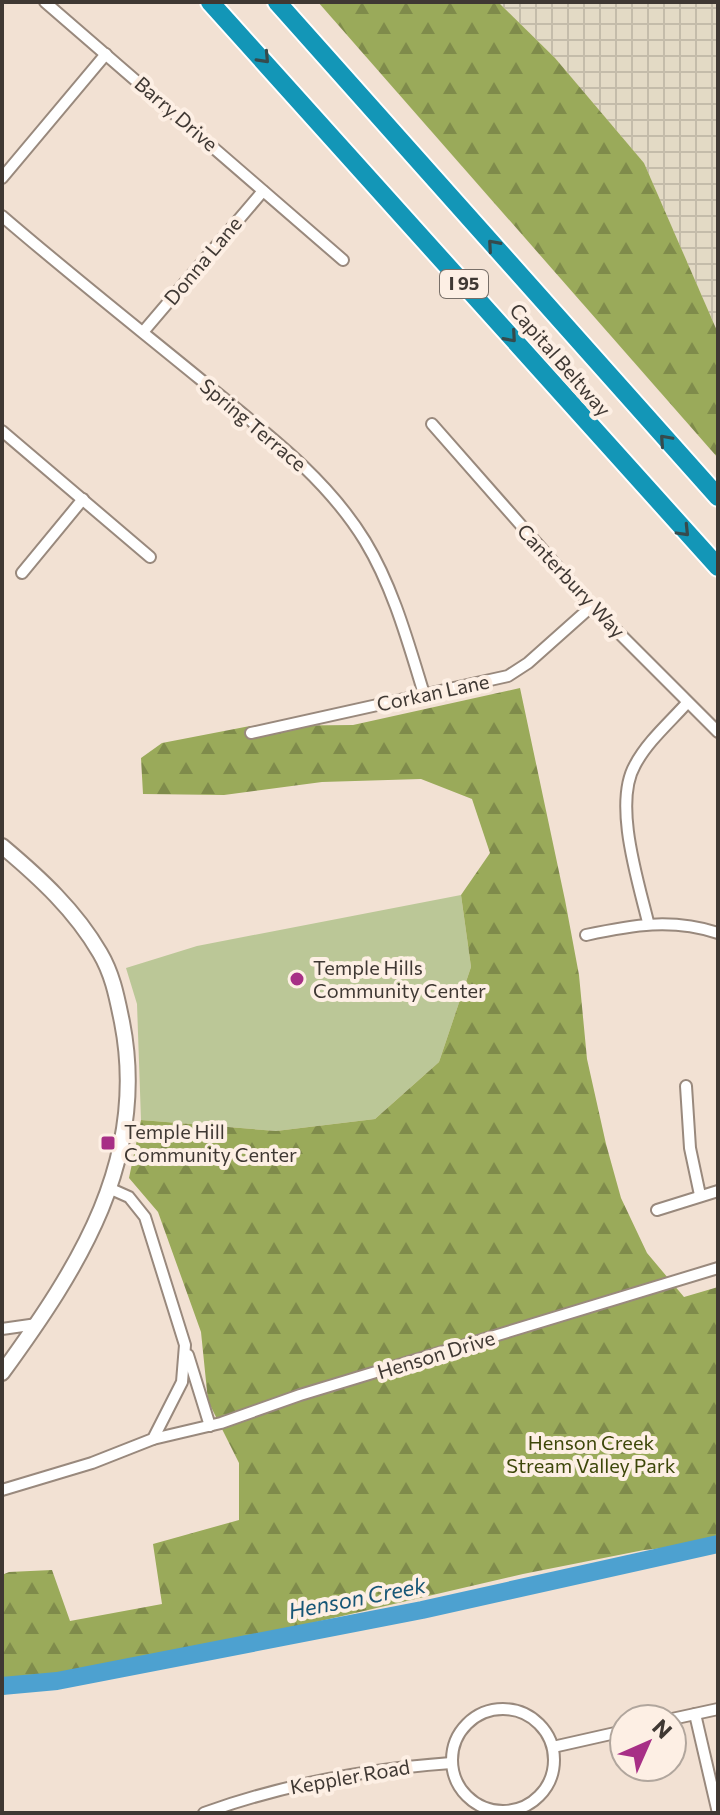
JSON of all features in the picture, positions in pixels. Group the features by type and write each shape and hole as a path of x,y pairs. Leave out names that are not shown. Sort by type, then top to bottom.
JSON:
{"highway":[{"name":"Capital Beltway","path":"210,2 718,567"},
{"name":"Capital Beltway","path":"277,2 718,497"}],"main road":[{"path":"2,846 68,907 102,956 116,988 128,1053 122,1135 111,1189 88,1242 2,1373"}],"street":[{"name":"Barry Drive","path":"45,2 343,260"},
{"path":"2,178 106,54"},
{"name":"Donna Lane","path":"143,332 263,191"},
{"name":"Spring Terrace","path":"2,216 308,470 364,540 384,577 424,694"},
{"name":"Canterbury Way","path":"432,424 592,606 718,732"},
{"path":"2,431 150,557"},
{"path":"22,573 83,499"},
{"name":"Corkan Lane","path":"251,733 508,676 528,663 592,606"},
{"path":"648,922 625,812 628,779 644,752 687,703"},
{"path":"586,935 648,922 699,927 718,933"},
{"path":"686,1086 690,1148 700,1195"},
{"path":"111,1189 129,1197 145,1217 210,1426"},
{"path":"657,1210 718,1191"},
{"name":"Henson Drive","path":"2,1490 92,1463 153,1439 210,1426 718,1268"},
{"path":"2,1329 37,1324"},
{"path":"153,1439 182,1382 185,1345"},
{"path":"688,1716 718,1709"},
{"path":"489,1710 516,1710 529,1715 548,1735 553,1747 555,1760 549,1784 532,1802 509,1812 495,1810 471,1798 454,1777 451,1763 458,1736 466,1725 489,1710"},
{"path":"695,1714 718,1813"},
{"path":"553,1747 608,1735"},
{"name":"Keppler Road","path":"204,1813 278,1790 396,1769 451,1763"}],"shaded area":[{"path":"498,2 718,2 718,333 644,163 555,58"}],"green space":[{"path":"318,2 498,2 555,58 644,163 718,333 718,458"},
{"name":"Henson Creek Stream Valley Park","path":"520,688 579,975 587,1059 621,1198 647,1253 684,1297 718,1287 718,1543 644,1550 523,1574 2,1695 2,1575 52,1570 70,1621 162,1604 153,1544 239,1520 239,1463 208,1401 201,1332 158,1212 129,1178 141,1120 276,1131 375,1119 439,1062 471,967 461,895 490,853 472,799 421,779 322,782 224,795 143,794 141,758 162,743 250,726 353,725"},
{"path":"461,895 471,967 439,1062 375,1119 276,1131 141,1120 137,1004 126,968 197,946"}],"waterway":[{"name":"Henson Creek","path":"2,1686 57,1681 422,1610 718,1544"}],"place":[{"name":"Temple Hills Community Center","path":"297,979"},
{"name":"Temple Hill Community Center","path":"108,1143"}]}
